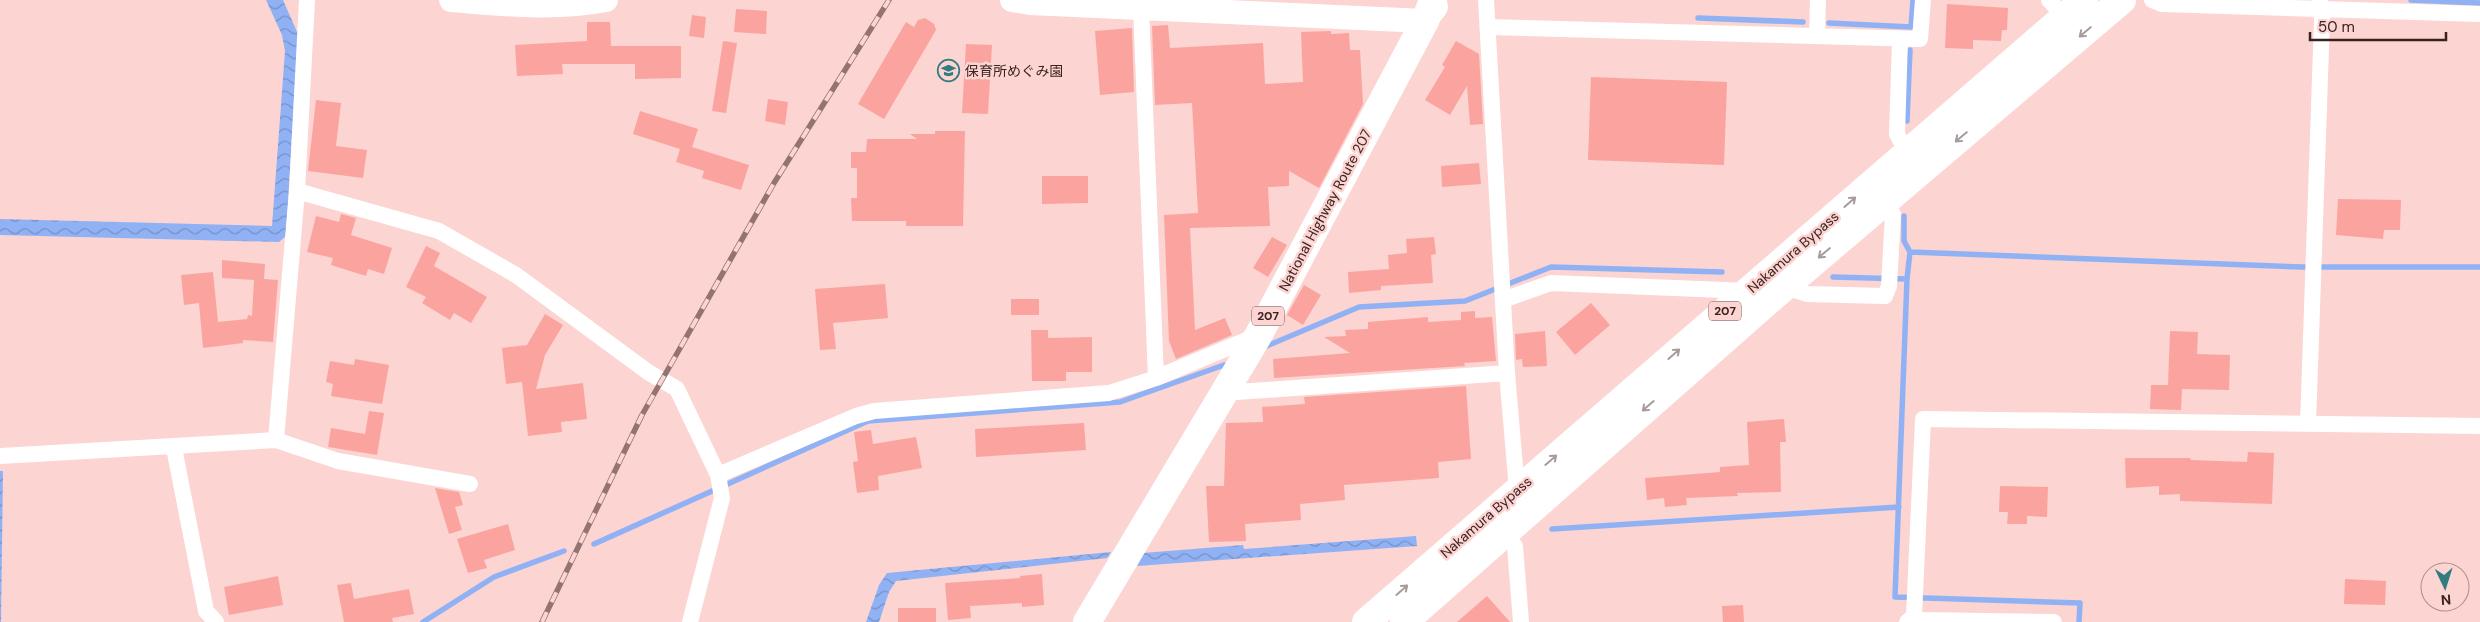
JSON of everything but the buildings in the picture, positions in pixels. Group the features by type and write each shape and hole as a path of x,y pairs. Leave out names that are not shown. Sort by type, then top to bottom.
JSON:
{"highway":[{"name":"Nakamura Bypass","path":"1525,497 1785,287 2122,0"},
{"name":"Nakamura Bypass","path":"1404,622 1496,524 1525,497 1748,291 1907,153 2066,6"},
{"name":"National Highway Route 207","path":"1087,622 1258,336 1429,10"},
{"name":"Nakamura Bypass","path":"1366,622 1496,524"}],"street":[{"path":"276,440 296,191 308,0"},
{"path":"451,0 534,7 582,5 606,0"},
{"path":"1012,0 1030,3 1141,8 1429,10 1442,0"},
{"path":"1486,0 1507,374 1525,497"},
{"path":"1816,36 1818,0"},
{"path":"1488,26 1920,39 1923,0"},
{"path":"2152,0 2162,4 2320,4 2480,14"},
{"path":"2308,424 2322,20 2320,4"},
{"path":"1141,8 1156,378"},
{"path":"1900,39 1897,134 1907,153"},
{"path":"296,191 439,231 516,275 648,372 677,389 720,483 722,498 690,622"},
{"path":"1785,287 1807,294 1885,296 1889,286 1893,214 1886,200"},
{"path":"1503,290 1551,283 1748,291"},
{"path":"720,483 856,416 874,411 1109,393 1156,378 1258,336"},
{"path":"1223,393 1507,374"},
{"path":"2054,622 1922,620 1912,615 1915,590 1922,419 2480,426"},
{"path":"0,456 174,448 276,440 338,461 470,484"},
{"path":"174,448 206,611 216,622"},
{"path":"1496,524 1515,546 1521,622"}],"water":[{"path":"266,0 283,0 298,34 286,236 279,242 0,235 0,219 272,226 285,51 282,35"},
{"path":"0,471 3,471 1,622 0,622"},
{"path":"1416,536 1417,546 1137,566 1143,553 1243,545 1244,549"},
{"path":"1111,552 1107,558 896,581 889,592 879,622 866,622 879,585 887,573"}],"waterway":[{"path":"1829,23 1911,27 1913,0"},
{"path":"2411,0 2480,3"},
{"path":"1698,18 1803,22"},
{"path":"1907,121 1910,50"},
{"path":"1904,216 1904,241 1910,252"},
{"path":"2079,622 2080,603 1895,597 1907,279 1910,252 2302,267 2480,267"},
{"path":"1262,348 1359,307 1465,301 1551,267 1722,272"},
{"path":"1833,277 1907,279"},
{"path":"594,544 868,421 1120,402 1224,365"},
{"path":"1552,529 1899,507"},
{"path":"423,622 494,577 564,551"}],"railway":[{"path":"542,622 642,415 774,183 889,0"}],"place":[{"name":"保育所めぐみ園","path":"949,71"}]}
